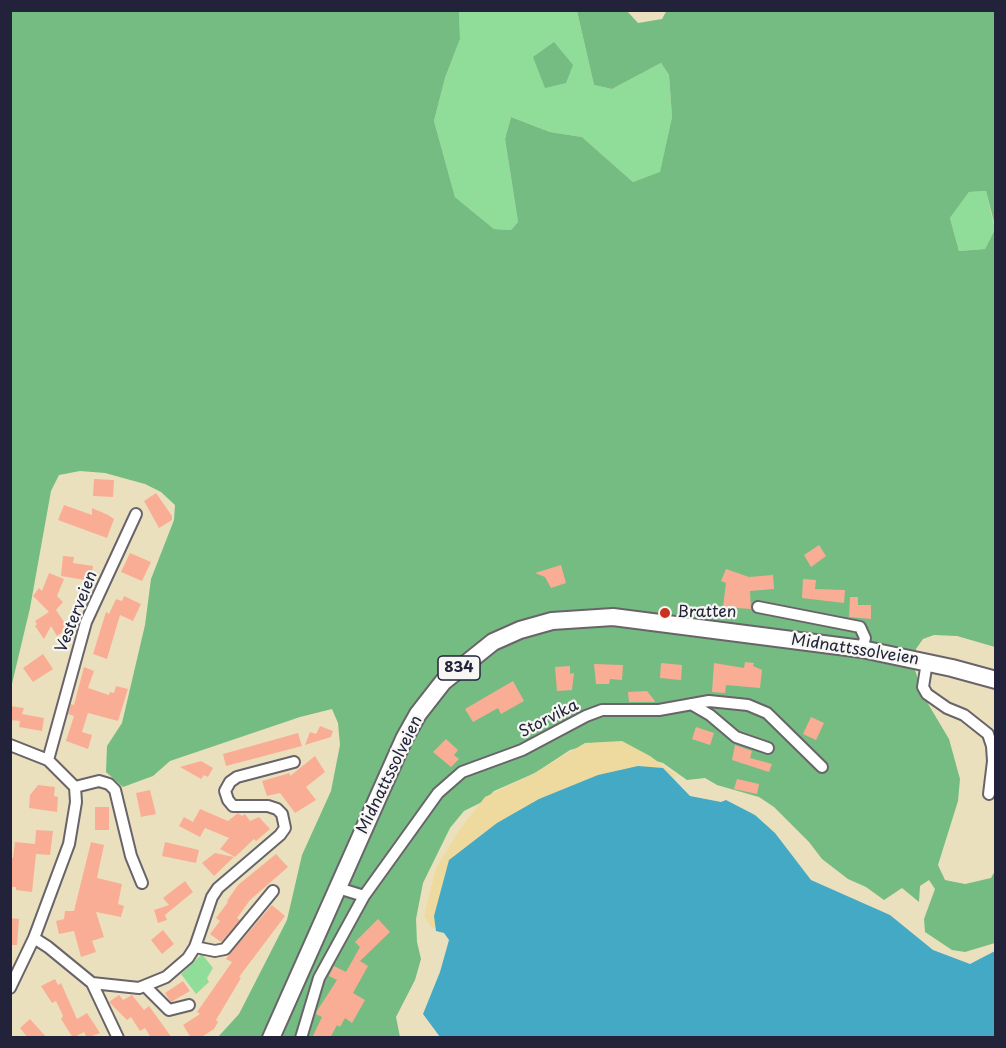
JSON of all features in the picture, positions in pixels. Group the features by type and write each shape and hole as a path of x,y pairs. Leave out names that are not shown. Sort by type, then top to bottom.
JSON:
{"main road":[{"name":"Midnattssolveien","path":"271,1038 387,775 418,714 443,682 469,659 502,638 552,621 614,618 862,649 927,662 996,680"}],"street":[{"name":"Vesterveien","path":"48,760 86,622 136,514"},
{"path":"758,608 860,627 865,638 862,649"},
{"path":"927,662 923,687 927,694 971,720 988,734 993,761 989,794"},
{"name":"Storvika","path":"301,1038 319,978 364,896 379,879 438,793 462,772 522,750 602,710 659,710 691,704 734,702 758,708 822,767"},
{"path":"691,704 710,715 736,737 768,748"},
{"path":"10,745 48,760 75,787 74,822 69,844 34,938 10,988"},
{"path":"92,983 146,987 176,969 195,947 212,897 218,888 280,835 285,828 282,814 277,809 268,806 242,808 233,806 225,791 230,782 294,762"},
{"path":"75,787 99,781 109,784 115,790 131,856 142,884"},
{"path":"338,888 364,896"},
{"path":"195,947 215,951 225,949 273,891"},
{"path":"34,938 48,946 92,983 118,1038"},
{"path":"146,987 170,1010 189,1005"}],"green space":[{"path":"667,10 995,11 995,226 986,191 969,192 950,218 959,251 985,249 995,229 995,647 957,636 934,635 923,639 916,649 914,667 924,697 949,739 960,779 958,801 938,865 945,880 965,884 991,878 995,871 995,943 965,952 952,950 925,932 924,919 935,889 929,880 920,886 919,902 902,888 884,900 866,887 848,879 822,859 809,842 774,807 759,797 717,785 705,778 687,780 663,763 592,744 570,750 535,773 494,791 484,801 464,811 450,828 423,883 416,919 417,942 421,959 415,980 396,1017 400,1037 218,1037 239,1014 287,920 302,855 331,791 340,745 338,723 332,709 300,717 170,761 153,776 123,787 106,772 107,746 122,723 145,625 151,579 174,520 175,505 161,492 145,484 105,473 80,471 59,475 51,491 30,608 11,688 11,11 459,11 460,39 445,78 434,121 455,197 494,229 511,230 518,222 505,139 511,117 550,132 582,137 633,182 660,172 672,117 669,75 661,63 612,89 594,85 577,11 627,11 638,23 662,19"},
{"path":"459,11 577,11 594,85 612,89 661,63 669,75 672,117 660,173 633,182 582,137 550,132 511,117 505,139 518,222 511,230 494,229 455,197 434,121 445,78 460,39"},
{"path":"554,42 573,65 566,83 545,88 533,57"},
{"path":"986,191 995,229 985,249 959,251 950,218 969,192"},
{"path":"202,954 213,968 207,978 209,982 196,994 181,974"}],"sand":[{"path":"622,741 650,756 676,775 674,778 452,933 431,927 424,916 436,868 460,829 485,797 533,774 585,743"}],"water":[{"path":"638,766 663,768 690,796 721,802 726,800 755,815 775,833 811,880 890,915 933,950 970,964 995,951 995,1037 440,1037 423,1014 440,972 449,940 444,933 436,931 434,916 449,860 497,823 539,799 598,775"}],"building":[{"path":"94,479 114,480 113,497 93,496"},
{"path":"156,493 172,516 172,520 159,528 144,501"},
{"path":"64,505 92,515 92,508 114,519 107,538 58,520"},
{"path":"819,545 826,556 811,567 804,555"},
{"path":"130,553 151,562 142,581 121,572"},
{"path":"63,556 74,557 73,563 93,566 91,581 61,576"},
{"path":"561,565 566,583 551,588 545,577 535,573"},
{"path":"726,569 749,577 773,575 774,589 750,591 751,609 723,607 726,583 721,581"},
{"path":"49,573 64,579 57,596 63,602 56,610 68,628 57,636 51,626 44,639 35,626 37,624 35,621 49,612 33,596 39,588 42,591"},
{"path":"803,579 816,580 815,589 845,590 844,603 802,598"},
{"path":"124,596 141,604 133,621 120,615 107,659 93,654 106,612 109,614 116,599 122,601"},
{"path":"850,597 858,597 858,605 871,605 871,619 849,617"},
{"path":"43,654 53,669 33,682 23,668"},
{"path":"745,662 754,663 753,666 762,670 760,688 726,685 725,693 712,692 714,663 744,668"},
{"path":"661,663 682,665 681,680 660,678"},
{"path":"594,664 623,665 622,680 610,679 609,684 596,684"},
{"path":"570,666 570,674 574,673 572,690 557,691 555,667"},
{"path":"84,667 94,671 88,688 109,695 110,692 114,693 116,686 128,689 118,721 88,713 82,732 92,735 88,749 66,741 74,716 68,714 71,704 74,705"},
{"path":"513,681 524,701 501,714 498,708 473,722 465,709"},
{"path":"647,691 654,702 629,702 628,692"},
{"path":"10,706 24,708 22,714 44,718 42,731 19,727 20,721 10,720"},
{"path":"811,717 824,723 816,740 803,734"},
{"path":"320,726 333,731 331,737 305,745 310,732 316,734"},
{"path":"696,727 714,733 710,745 692,739"},
{"path":"298,733 302,746 226,766 223,754"},
{"path":"446,739 458,750 454,755 459,759 451,767 433,752"},
{"path":"735,745 752,751 750,758 772,764 769,772 732,760"},
{"path":"315,756 325,772 306,787 316,800 295,813 280,793 267,796 262,781 290,773 290,776"},
{"path":"201,761 213,768 208,777 204,775 201,779 180,767"},
{"path":"737,779 759,784 757,794 734,789"},
{"path":"38,785 55,787 54,796 58,797 57,812 29,808 30,795"},
{"path":"150,790 156,814 141,817 136,793"},
{"path":"95,807 109,807 109,830 95,830"},
{"path":"200,809 228,821 238,813 242,816 245,814 250,821 259,817 270,829 256,841 254,839 235,857 220,849 229,838 205,828 200,837 179,826 184,817 193,822"},
{"path":"36,830 53,831 50,855 36,854 32,892 16,890 16,887 10,887 10,858 13,858 15,842 35,844"},
{"path":"91,842 104,845 97,878 122,884 118,904 124,906 121,917 96,912 104,937 92,941 96,952 81,957 74,931 59,934 56,921 64,919 65,911 74,911"},
{"path":"165,842 199,850 196,863 162,856"},
{"path":"215,853 234,857 214,876 202,863"},
{"path":"276,854 288,867 250,900 237,918 240,920 221,942 210,934 220,921 216,918 238,885"},
{"path":"185,881 193,892 165,915 167,920 158,923 154,910 169,905 163,898"},
{"path":"272,905 285,916 239,977 241,978 216,1020 218,1022 214,1029 200,1038 191,1038 183,1025 200,1014 197,1012 232,962 226,959"},
{"path":"10,918 19,919 17,945 10,945"},
{"path":"378,919 390,932 360,961 368,966 353,993 365,1000 352,1023 345,1018 340,1027 337,1025 330,1038 312,1038 322,1017 316,1014 317,1011 337,980 329,976 334,966 346,972 360,947 355,942"},
{"path":"163,930 174,944 162,954 151,940"},
{"path":"55,979 58,985 61,983 77,1019 87,1013 100,1033 87,1038 84,1032 73,1038 61,1019 63,1016 56,1001 52,1003 41,986"},
{"path":"183,981 190,991 171,1002 165,993"},
{"path":"119,995 123,1000 132,995 144,1010 149,1006 172,1038 151,1038 145,1028 140,1031 131,1017 127,1020 109,1002"},
{"path":"30,1019 47,1038 28,1038 20,1028"}],"place":[{"name":"Bratten","path":"665,613"}]}
